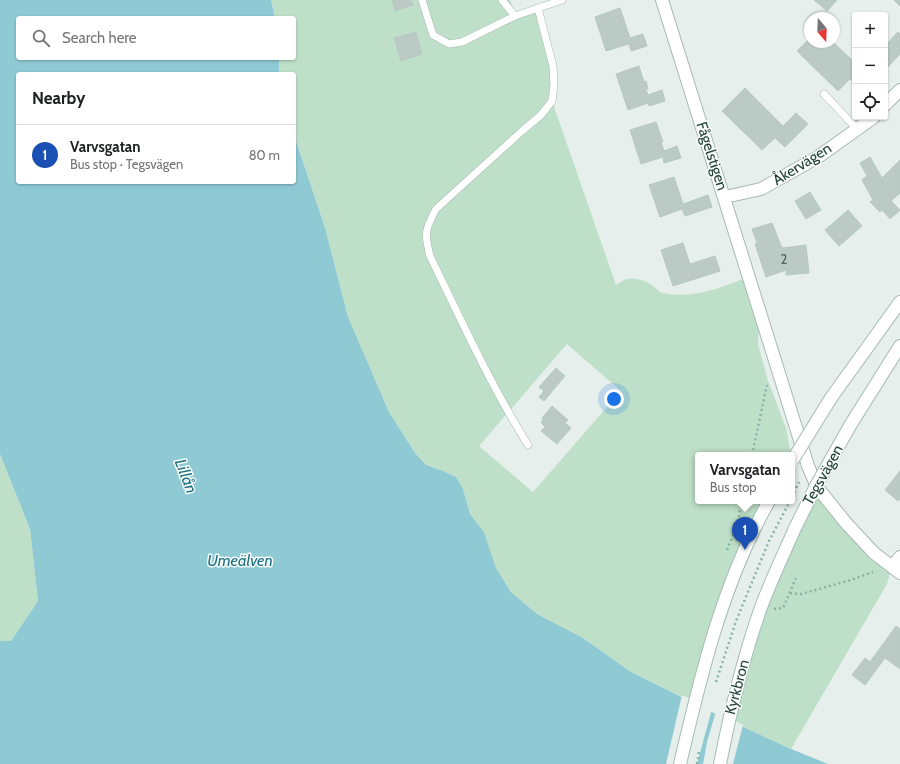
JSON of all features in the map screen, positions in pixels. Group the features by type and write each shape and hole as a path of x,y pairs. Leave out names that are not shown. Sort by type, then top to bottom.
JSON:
{"street":[{"name":"Fågelstigen","path":"662,0 725,198 748,278 808,466 817,488 869,548 896,570"},
{"path":"888,102 900,90"},
{"name":"Åkervägen","path":"725,198 761,189 818,157 870,120"},
{"path":"795,456 831,398 900,302"},
{"name":"Tegsvägen","path":"759,611 795,528 817,484 851,424 900,346"},
{"path":"680,764 698,687 725,598 745,550 767,505"},
{"path":"896,570 900,557"},
{"name":"Kyrkbron","path":"720,764 728,720 759,611"}],"lane":[{"path":"422,0 433,35 449,44 462,42 515,16 562,0"},
{"path":"502,0 515,16"},
{"path":"528,445 485,370 430,256 425,238 428,224 436,209 541,115 552,101 554,85 553,66 538,8"},
{"path":"824,94 857,129"}],"path":[{"path":"753,452 768,381"},
{"path":"795,491 802,478"},
{"path":"727,550 739,520 741,504"},
{"path":"715,684 736,621 769,541 788,504"},
{"path":"790,593 801,594 851,580 873,572"},
{"path":"759,611 783,608 796,578"},
{"path":"696,764 699,751"}],"green space":[{"path":"271,0 510,0 516,16 538,8 553,66 552,101 616,285 630,278 637,279 647,282 663,293 685,295 717,288 748,277 760,312 758,344 768,381 786,428 790,452 695,452 695,504 768,504 745,550 694,703 631,672 583,638 537,614 511,592 496,568 484,532 470,514 463,489 456,477 426,465 415,453 389,412 348,317 325,228 296,141 296,72 279,72 279,60 296,60 296,16 275,16","holes":["415,32 422,54 401,60 394,38","567,344 621,391 533,492 479,446"]},
{"path":"0,454 30,529 38,601 11,641 0,641"},
{"path":"817,484 892,567 887,584 791,749 728,720 759,611"}],"water":[{"name":"Umeälven","path":"0,0 271,0 275,16 16,16 16,60 279,60 279,72 16,72 16,184 296,184 296,141 325,228 348,317 389,412 415,453 426,465 456,477 463,489 470,514 484,532 496,568 511,592 537,614 583,638 631,672 728,720 828,764 0,764 0,641 11,641 38,601 30,529 0,454"}],"pier":[{"path":"682,695 712,709 697,764 666,764"},
{"path":"716,711 743,725 733,764 703,764 707,742"}],"building":[{"path":"392,0 411,0 413,5 395,11"},
{"path":"814,0 837,0 827,11"},
{"path":"894,0 900,0 900,6"},
{"path":"620,8 630,38 643,34 647,46 631,51 629,44 606,51 595,17"},
{"path":"416,32 422,54 401,61 394,38"},
{"path":"898,32 900,34 900,54 888,67 888,48 888,43"},
{"path":"804,44 804,48 839,48 852,60 852,81 850,79 838,91 797,51"},
{"path":"639,66 644,82 646,81 648,95 662,90 665,101 649,106 648,103 628,110 616,74"},
{"path":"745,88 783,126 796,113 808,124 785,147 775,138 762,150 722,111"},
{"path":"656,122 663,142 661,142 664,151 677,146 681,158 664,163 663,157 641,164 630,130"},
{"path":"870,157 882,178 900,160 900,193 891,201 900,210 890,219 882,210 880,212 870,202 873,200 862,180 867,176 860,163"},
{"path":"674,177 683,204 708,195 712,207 685,216 682,209 660,217 649,185"},
{"path":"810,192 821,210 806,219 795,201"},
{"path":"848,210 862,226 839,246 825,230"},
{"path":"772,223 782,248 806,245 809,273 786,275 786,270 766,277 755,244 757,243 752,229"},
{"path":"683,243 690,264 715,256 720,271 673,286 661,250"},
{"path":"556,368 565,376 544,401 539,397 544,391 539,387"},
{"path":"552,406 568,420 565,423 571,428 557,444 541,431 545,427 541,423 543,420 542,418"},
{"path":"900,471 900,499 898,501 885,490"},
{"path":"896,626 900,629 900,669 885,658 865,685 852,675 865,658 870,662"}],"place":[{"name":"Varvsgatan","path":"745,550"}],"water label":[{"name":"Lillån","path":"186,476"}]}
